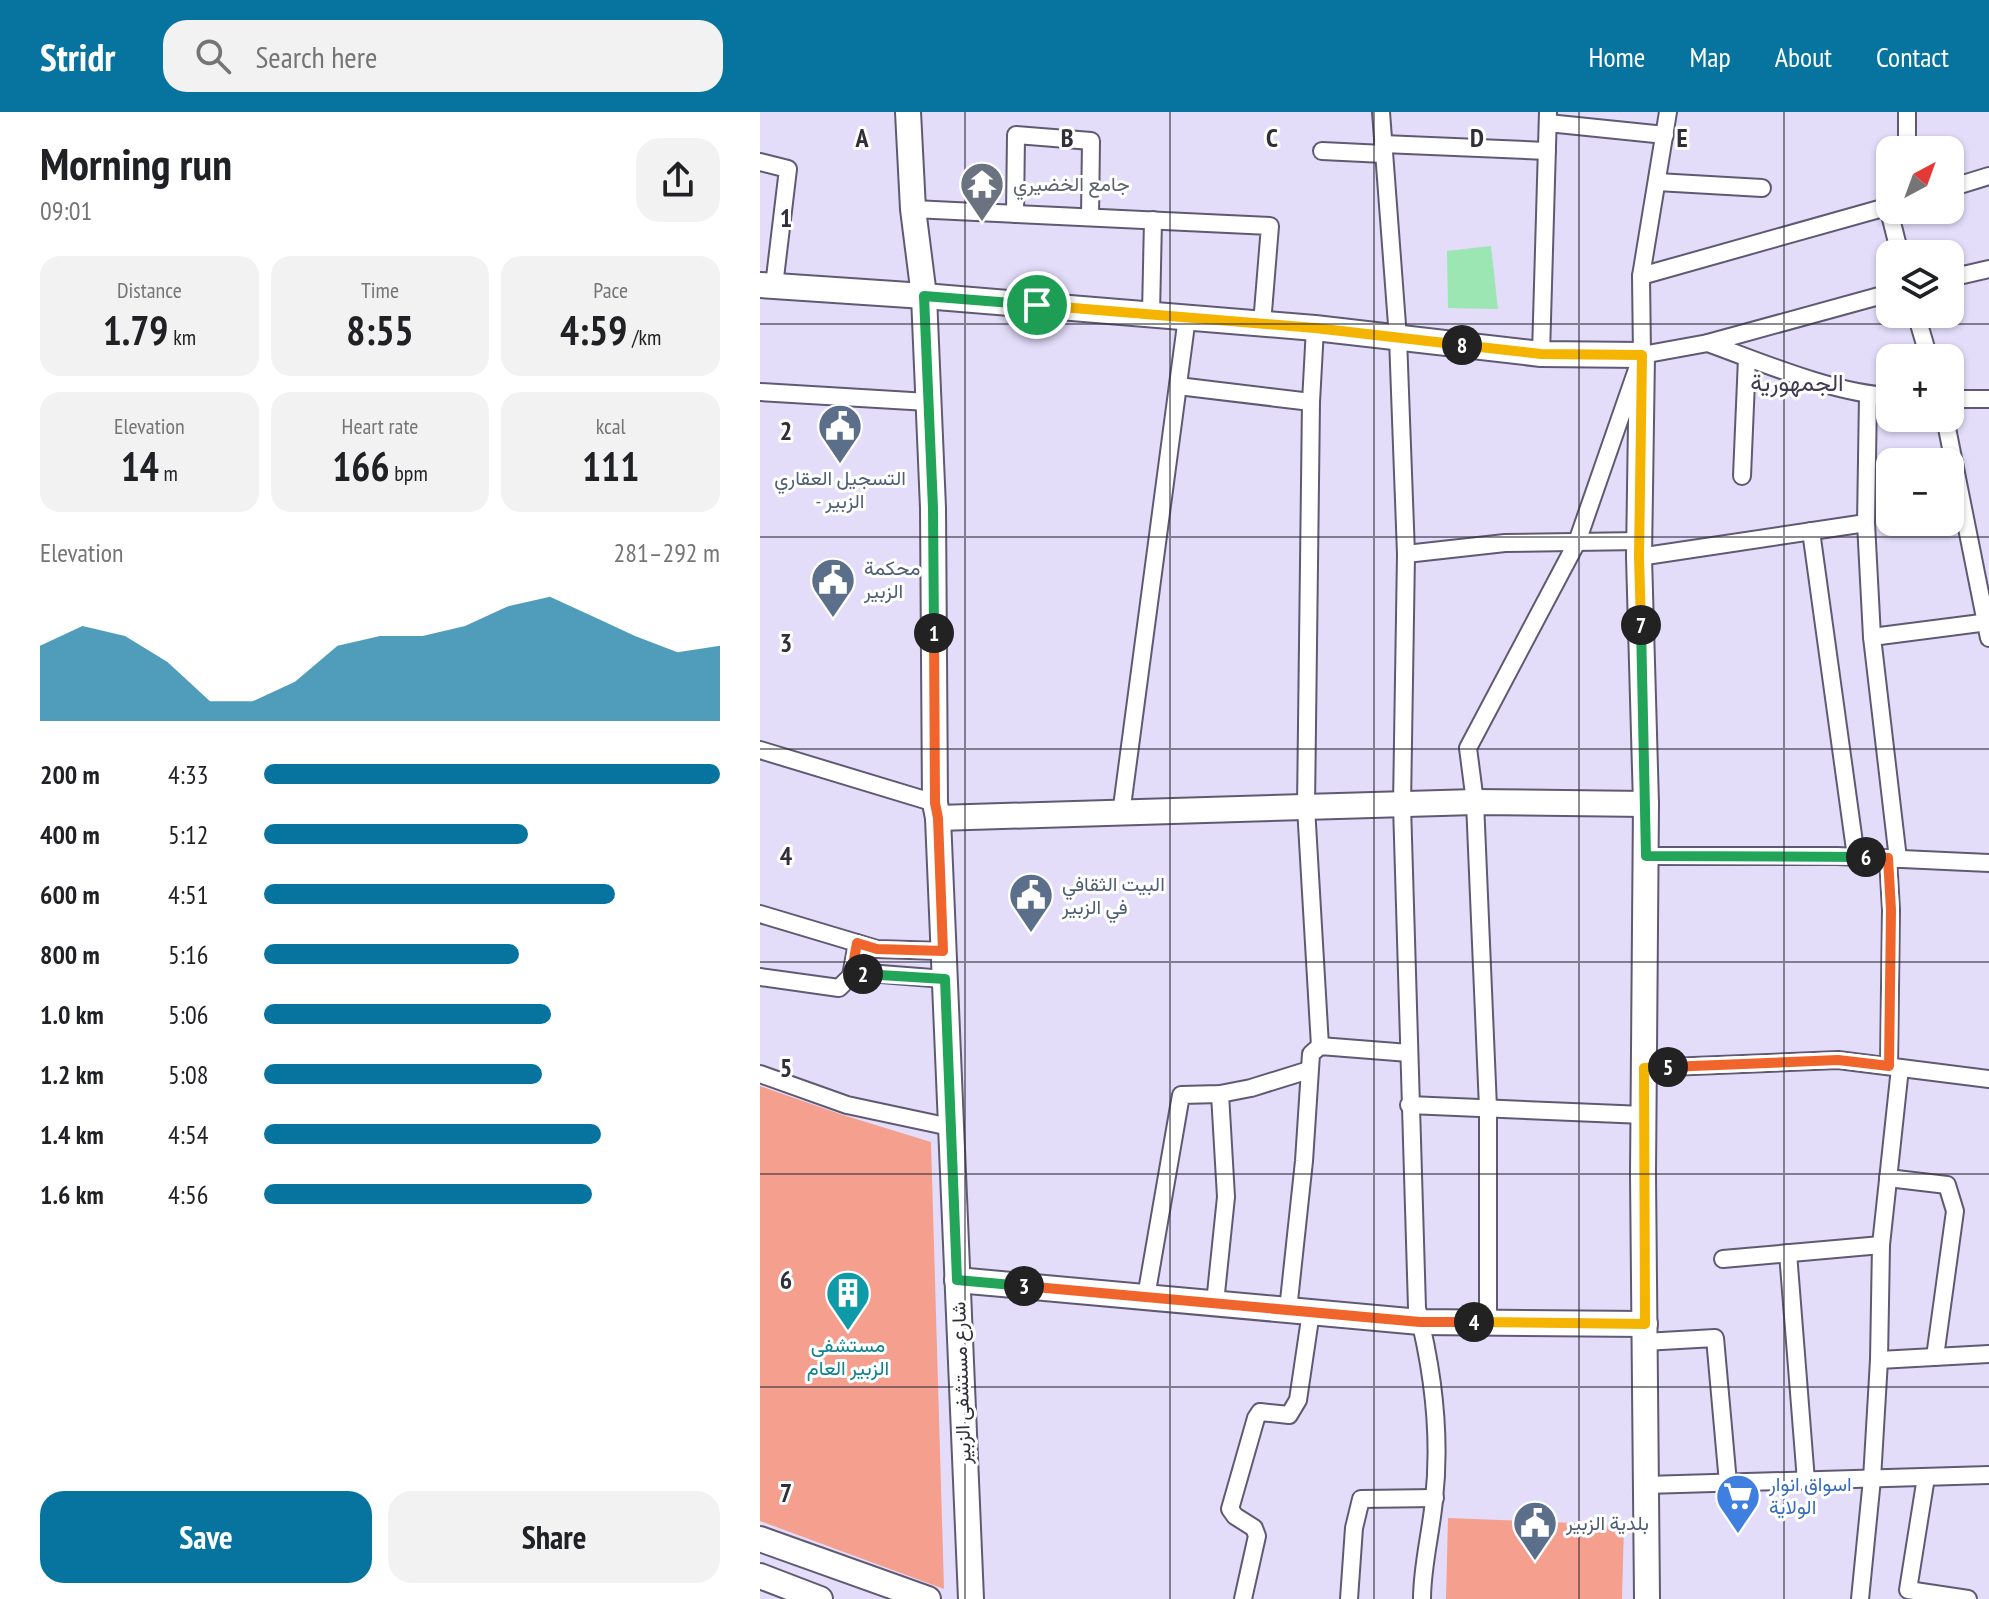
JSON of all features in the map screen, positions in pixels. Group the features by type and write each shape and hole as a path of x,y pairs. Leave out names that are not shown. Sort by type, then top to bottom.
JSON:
{"street":[{"name":"شارع مستشفى الزبير","path":"908,112 913,209 924,296 933,519 936,810 971,1599"},
{"path":"1381,112 1398,338 1406,554 1402,805 1417,1308 1429,1358 1436,1424 1435,1498 1422,1599"},
{"path":"1647,1599 1644,1333 1646,804 1640,549 1641,276 1668,112"},
{"path":"1907,112 1907,136"},
{"path":"1541,354 1548,118 1665,135"},
{"path":"1015,214 1016,135 1091,141 1090,217"},
{"path":"1322,151 1547,151"},
{"path":"760,162 788,169 767,286 1315,328 1541,354 1642,355 1708,343 1876,297"},
{"path":"1964,184 1989,176"},
{"path":"1657,182 1762,188"},
{"path":"913,209 1270,226 1262,324"},
{"path":"1641,276 1876,210"},
{"path":"1151,314 1153,220"},
{"path":"1964,275 1989,269"},
{"path":"1121,814 1187,317"},
{"path":"1315,328 1311,402 1306,807 1320,1046"},
{"path":"1708,343 1747,358 1876,396"},
{"path":"1488,1323 1488,1108 1475,802 1468,748 1577,542 1642,355"},
{"path":"1742,476 1747,358"},
{"path":"1178,386 1311,402"},
{"path":"760,392 928,402"},
{"path":"1860,1599 1872,1479 1879,1360 1881,1245 1895,1067 1891,910 1893,859 1872,637 1866,523 1868,396"},
{"path":"1964,399 1989,399"},
{"path":"1872,637 1988,627 1948,432"},
{"path":"1406,554 1505,543 1577,542 1640,549 1866,523"},
{"path":"1811,531 1856,857"},
{"path":"760,750 936,810 1121,814 1475,802 1646,804"},
{"path":"1646,856 1856,857 1989,863"},
{"path":"760,914 877,949 943,951"},
{"path":"760,977 839,988 851,976 857,943"},
{"path":"851,976 868,973 945,979"},
{"path":"1243,1599 1257,1536 1254,1528 1230,1509 1256,1418 1260,1412 1289,1415 1298,1400 1304,1161 1311,1054 1320,1046 1409,1053"},
{"path":"1644,1068 1838,1060 1989,1079"},
{"path":"1146,1297 1181,1095 1220,1094 1309,1070"},
{"path":"760,1074 847,1105 950,1127"},
{"path":"1215,1303 1226,1197 1220,1094"},
{"path":"1409,1105 1644,1115"},
{"path":"1888,1178 1947,1185 1955,1211 1935,1357"},
{"path":"1723,1259 1881,1245"},
{"path":"1788,1253 1806,1481"},
{"path":"957,1280 1420,1322 1488,1323 1715,1338 1728,1483"},
{"path":"1879,1360 1989,1354"},
{"path":"1646,1485 1989,1475"},
{"path":"1926,1477 1908,1590 1968,1599"},
{"path":"1349,1599 1354,1528 1361,1499 1435,1498"},
{"path":"760,1539 928,1599"},
{"path":"760,1576 820,1599"}],"green space":[{"path":"1491,246 1498,309 1448,308 1447,251"}],"building":[{"name":"مستشفى الزبير العام","path":"760,1086 931,1142 944,1589 760,1521"},
{"name":"بلدية الزبير","path":"1448,1518 1624,1525 1622,1599 1446,1599"}],"place":[{"name":"جامع الخضيري","path":"982,223"},
{"name":"التسجيل العقاري - الزبير","path":"840,465"},
{"name":"محكمة الزبير","path":"833,619"},
{"name":"البيت الثقافي في الزبير","path":"1031,934"},
{"name":"مستشفى الزبير العام","path":"848,1332"},
{"name":"اسواق انوار الولاية","path":"1738,1535"},
{"name":"بلدية الزبير","path":"1535,1562"}],"district":[{"name":"الجمهورية","path":"1797,383"}],"route":[{"path":"924,296 1037,305 1315,328 1541,354 1642,355 1639,557 1646,856 1888,858 1891,910 1889,1066 1838,1060 1644,1068 1645,1324 1420,1322 957,1280 945,979 868,973 851,976 857,943 877,949 943,951 935,803 933,508 924,296"}]}
